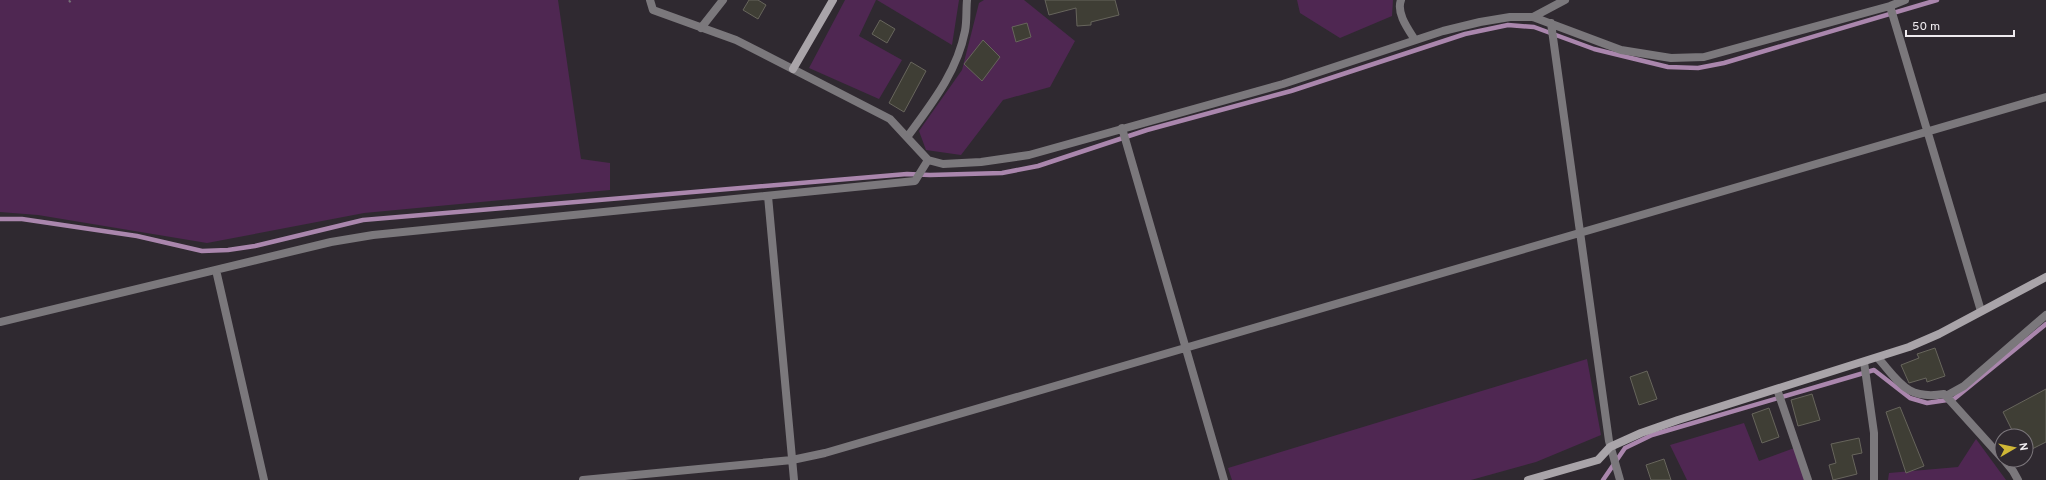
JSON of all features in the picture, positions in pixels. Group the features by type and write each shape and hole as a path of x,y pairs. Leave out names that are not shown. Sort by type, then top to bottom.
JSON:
{"street":[{"path":"650,0 654,10 736,40 890,119 908,136 928,160 943,164 980,162 1029,155 1283,84 1415,40 1480,22 1510,17 1533,17 1621,50 1671,58 1704,57 1890,6 1904,0"},
{"path":"701,28 723,0"},
{"path":"793,69 833,0"},
{"path":"908,136 944,85 956,61 965,30 967,0"},
{"path":"1401,0 1402,18 1415,40"},
{"path":"1533,17 1565,0"},
{"path":"1890,6 1981,311"},
{"path":"1551,23 1610,447 1620,480"},
{"path":"583,480 792,460 825,453 1580,234 2046,96"},
{"path":"1122,128 1224,480"},
{"path":"0,322 331,242 373,235 915,181 928,160"},
{"path":"768,196 794,480"},
{"path":"216,270 264,480"},
{"path":"1528,480 1598,460 1610,447 1641,433 1678,420 1878,358 1939,334 2046,277"},
{"path":"1946,396 1964,386 2046,315"},
{"path":"1878,358 1904,387 1916,394 1944,394 1994,449"},
{"path":"1864,362 1874,433 1874,480"},
{"path":"1777,389 1808,480"},
{"path":"2010,468 2018,480"}],"shaded area":[{"path":"0,0 558,0 581,159 610,163 610,190 364,213 207,243 38,215 0,212"},
{"path":"845,0 876,0 859,36 902,60 879,99 809,68"},
{"path":"877,0 959,0 952,45"},
{"path":"984,0 1024,0 1075,41 1050,87 1003,100 961,155 926,150 919,131 962,70 979,3"},
{"path":"1297,0 1393,0 1392,16 1340,38 1300,13"},
{"path":"1587,359 1601,435 1536,462 1471,480 1232,480 1228,468"},
{"path":"1744,423 1759,461 1797,447 1807,480 1687,480 1670,445"},
{"path":"1976,439 1994,464 1994,468 1997,468 2006,480 1888,480 1889,473 1958,467"}],"building":[{"path":"749,0 758,0 766,5 758,19 743,10"},
{"path":"1045,0 1115,0 1119,15 1091,22 1091,25 1077,26 1076,8 1049,15"},
{"path":"880,20 895,29 887,43 872,34"},
{"path":"1027,23 1031,37 1016,42 1012,27"},
{"path":"983,40 1000,57 982,81 964,64"},
{"path":"911,62 926,71 904,112 889,103"},
{"path":"1935,348 1945,376 1927,382 1926,378 1909,383 1901,365 1919,358 1917,354"},
{"path":"1647,371 1657,399 1639,405 1630,377"},
{"path":"2046,389 2046,442 2034,448 2034,428 2011,428 2003,412"},
{"path":"1812,394 1820,420 1798,426 1791,400"},
{"path":"1900,407 1924,466 1906,473 1886,412"},
{"path":"1769,408 1779,437 1762,443 1752,414"},
{"path":"1859,438 1862,453 1852,455 1857,474 1833,480 1829,465 1836,463 1831,444"},
{"path":"1664,459 1671,480 1651,480 1646,465"}],"waterway":[{"path":"0,219 22,219 137,236 202,251 228,250 255,246 363,220 907,174 930,175 1002,173 1038,166 1147,130 1291,91 1465,34 1508,25 1534,27 1594,49 1668,67 1698,68 1724,63 1937,0"},
{"path":"1603,480 1625,448 1652,435 1874,370 1910,398 1927,403 1954,399 2046,324"}]}
